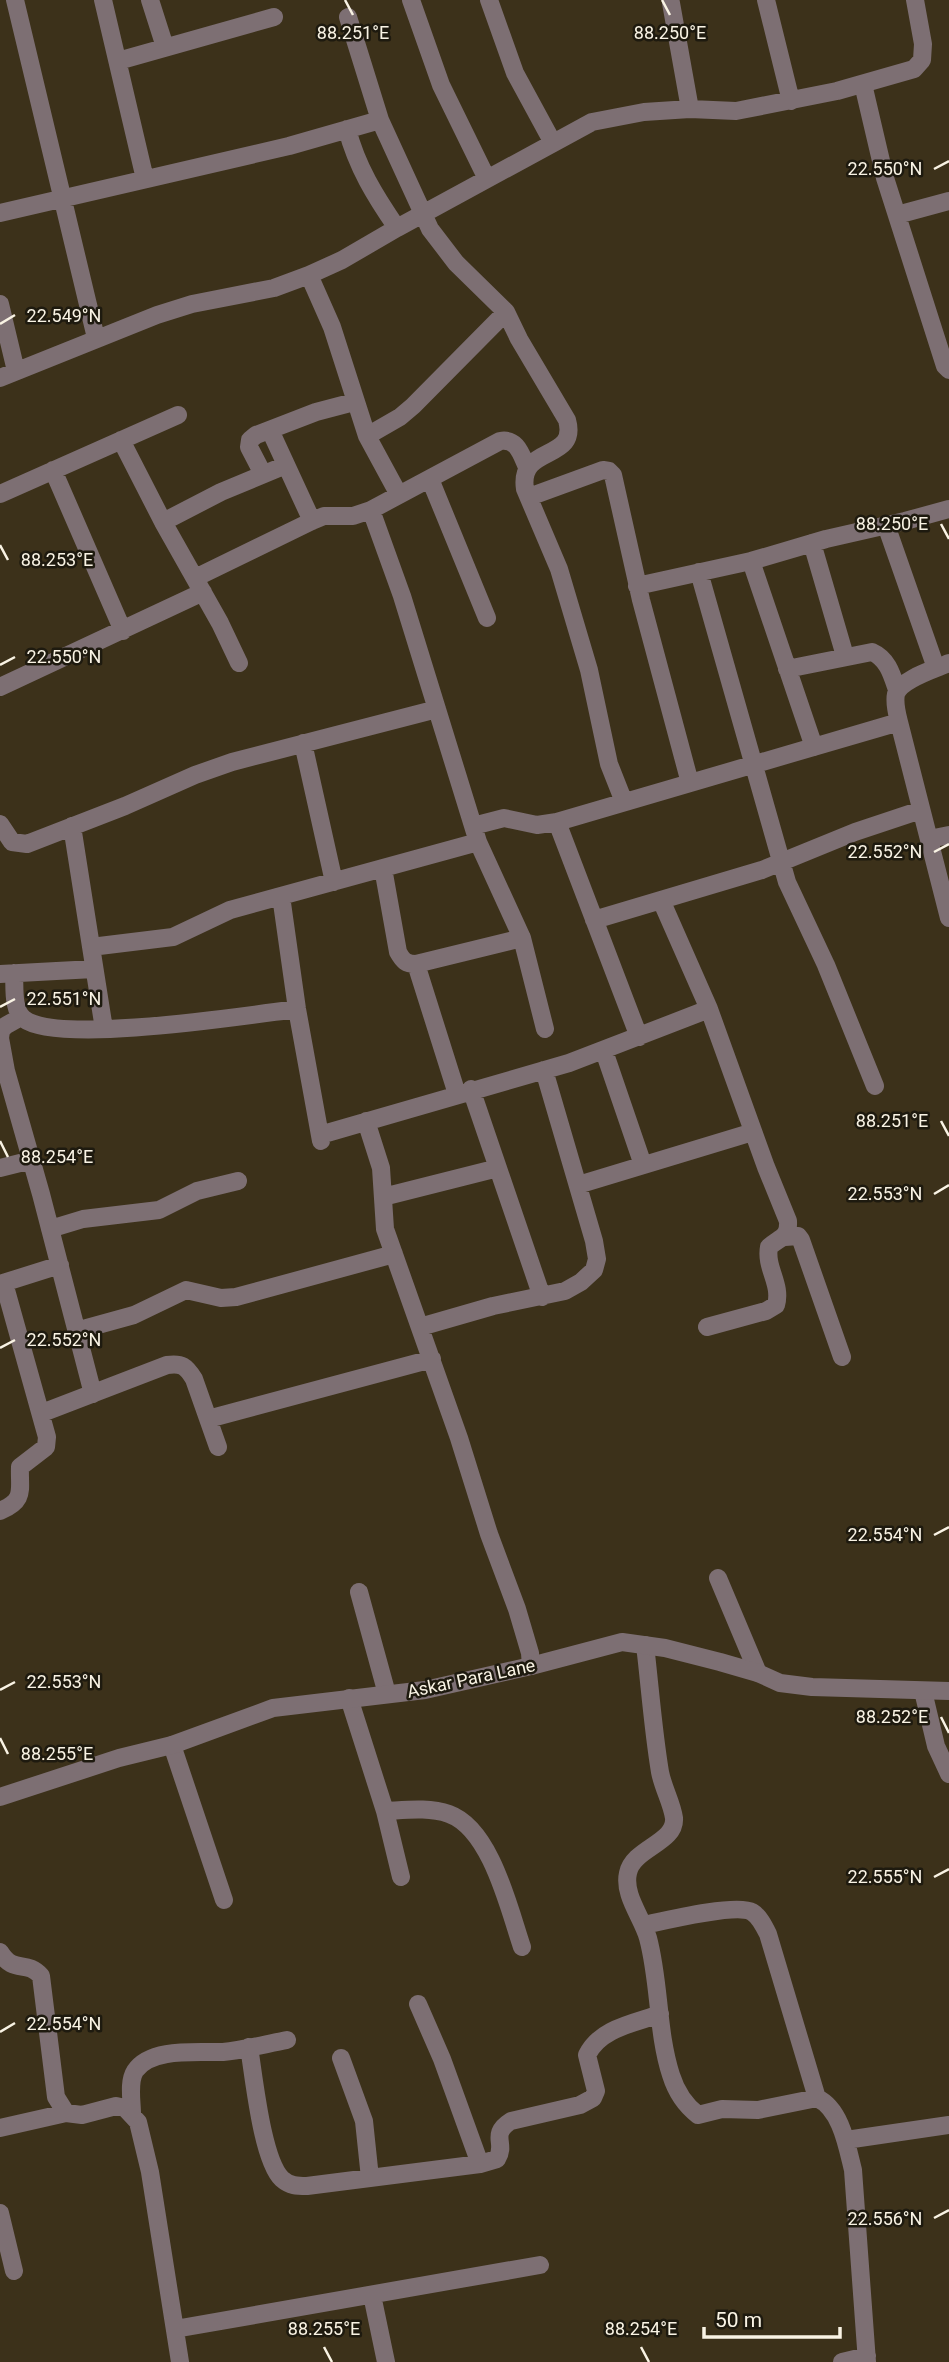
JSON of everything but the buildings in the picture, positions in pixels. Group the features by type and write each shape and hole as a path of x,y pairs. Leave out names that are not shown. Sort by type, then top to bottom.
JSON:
{"street":[{"path":"15,0 96,338"},
{"path":"103,0 145,179"},
{"path":"150,0 165,47"},
{"path":"411,0 441,85 487,179"},
{"path":"489,0 515,73 553,143"},
{"path":"766,0 791,101"},
{"path":"0,304 8,374 96,338 192,304 274,288 342,260 592,122 644,112 690,109 736,111 791,101 914,69 922,60 923,44 915,0"},
{"path":"671,2 690,109"},
{"path":"118,61 274,17"},
{"path":"348,17 380,120 423,215 447,253 506,312 567,420 570,431 567,441 527,467 523,475 529,497 559,569 589,670 609,764 624,802"},
{"path":"863,84 876,144 897,215 945,366 949,370"},
{"path":"0,213 289,146 380,120"},
{"path":"347,129 362,172 397,228"},
{"path":"897,215 949,201"},
{"path":"309,275 332,327 367,436 399,495"},
{"path":"367,436 413,407 506,312"},
{"path":"263,474 249,447 250,440 256,435 316,412 354,402"},
{"path":"0,494 178,415"},
{"path":"270,430 312,521"},
{"path":"121,440 239,663"},
{"path":"0,687 123,631 312,521 324,516 353,516 371,510 500,441 514,442 527,467"},
{"path":"163,522 221,492 286,465"},
{"path":"53,470 123,631"},
{"path":"529,497 584,476 603,470 609,471 616,484 638,586 690,783"},
{"path":"430,479 486,618"},
{"path":"638,586 751,561 949,509"},
{"path":"371,510 392,564 476,834 522,937 545,1029"},
{"path":"886,525 943,666 905,683 897,690"},
{"path":"812,543 845,656"},
{"path":"751,561 814,747"},
{"path":"699,572 791,894 827,965 875,1086"},
{"path":"788,669 872,652 887,663 897,690 895,698 898,722 949,918"},
{"path":"0,824 7,837 19,845 232,762 437,709"},
{"path":"91,947 173,937 219,914 383,868 476,834 504,818 537,825 557,821 898,722"},
{"path":"303,743 334,882"},
{"path":"594,920 781,863 855,832 922,810"},
{"path":"557,821 639,1037"},
{"path":"72,826 104,1029"},
{"path":"929,839 949,835"},
{"path":"383,868 398,952 408,964 522,937"},
{"path":"281,896 297,1009 321,1138 366,1121 604,1051 709,1009"},
{"path":"661,900 709,1009 788,1221 789,1230 785,1237"},
{"path":"416,964 464,1091 498,1168 542,1297"},
{"path":"94,970 7,974 21,1017 46,1027 104,1029 156,1026 297,1009"},
{"path":"21,1017 5,1026 0,1038 6,1071 93,1394"},
{"path":"604,1051 643,1165"},
{"path":"420,1327 493,1306 565,1291 594,1270 597,1259 594,1241 544,1070"},
{"path":"366,1121 381,1168 385,1229 517,1609 530,1653 531,1667"},
{"path":"578,1185 753,1132"},
{"path":"0,1168 32,1160"},
{"path":"383,1197 498,1168"},
{"path":"50,1229 83,1219 159,1210 198,1191 238,1181"},
{"path":"707,1327 776,1306 778,1285 768,1254 769,1247 785,1237 798,1236 842,1357"},
{"path":"76,1331 146,1310 186,1290 220,1298 236,1297 394,1254"},
{"path":"0,1511 13,1503 21,1493 20,1467 46,1447 47,1437 2,1284 60,1265"},
{"path":"208,1419 432,1359"},
{"path":"41,1413 167,1365 179,1363 184,1365 194,1379 218,1447"},
{"path":"718,1578 758,1673"},
{"path":"359,1592 387,1694"},
{"name":"Askar Para Lane","path":"0,1797 119,1758 172,1745 273,1708 425,1690 531,1667 622,1642 665,1648 758,1673 780,1683 811,1687 949,1691"},
{"path":"645,1645 660,1775 674,1818 669,1833 640,1853 628,1870 628,1892 648,1939 671,2076 685,2101 698,2115 722,2109 758,2110 817,2098"},
{"path":"923,1691 936,1746 949,1774"},
{"path":"349,1698 385,1811 401,1877"},
{"path":"172,1745 224,1900"},
{"path":"385,1811 426,1809 451,1814 469,1829 483,1846 493,1865 522,1947"},
{"path":"644,1925 743,1909 752,1912 768,1934 817,2098 831,2108 846,2140 853,2169 867,2359 842,2362"},
{"path":"0,1952 7,1963 29,1967 41,1976 56,2097 66,2113"},
{"path":"418,2004 447,2071 480,2164"},
{"path":"249,2048 268,2153 277,2174 284,2181 293,2186 307,2186 480,2164 498,2159 501,2154 499,2133 503,2126 511,2121 580,2105 593,2098 596,2091 587,2055 600,2038 616,2029 660,2014"},
{"path":"132,2114 133,2077 141,2065 149,2060 189,2051 225,2052 287,2040"},
{"path":"341,2058 364,2121 370,2178"},
{"path":"0,2128 66,2113 82,2115 116,2106 125,2108 132,2114 138,2122 150,2172 180,2362"},
{"path":"846,2140 949,2125"},
{"path":"0,2213 14,2271"},
{"path":"175,2329 540,2265"},
{"path":"372,2295 386,2362"}]}
